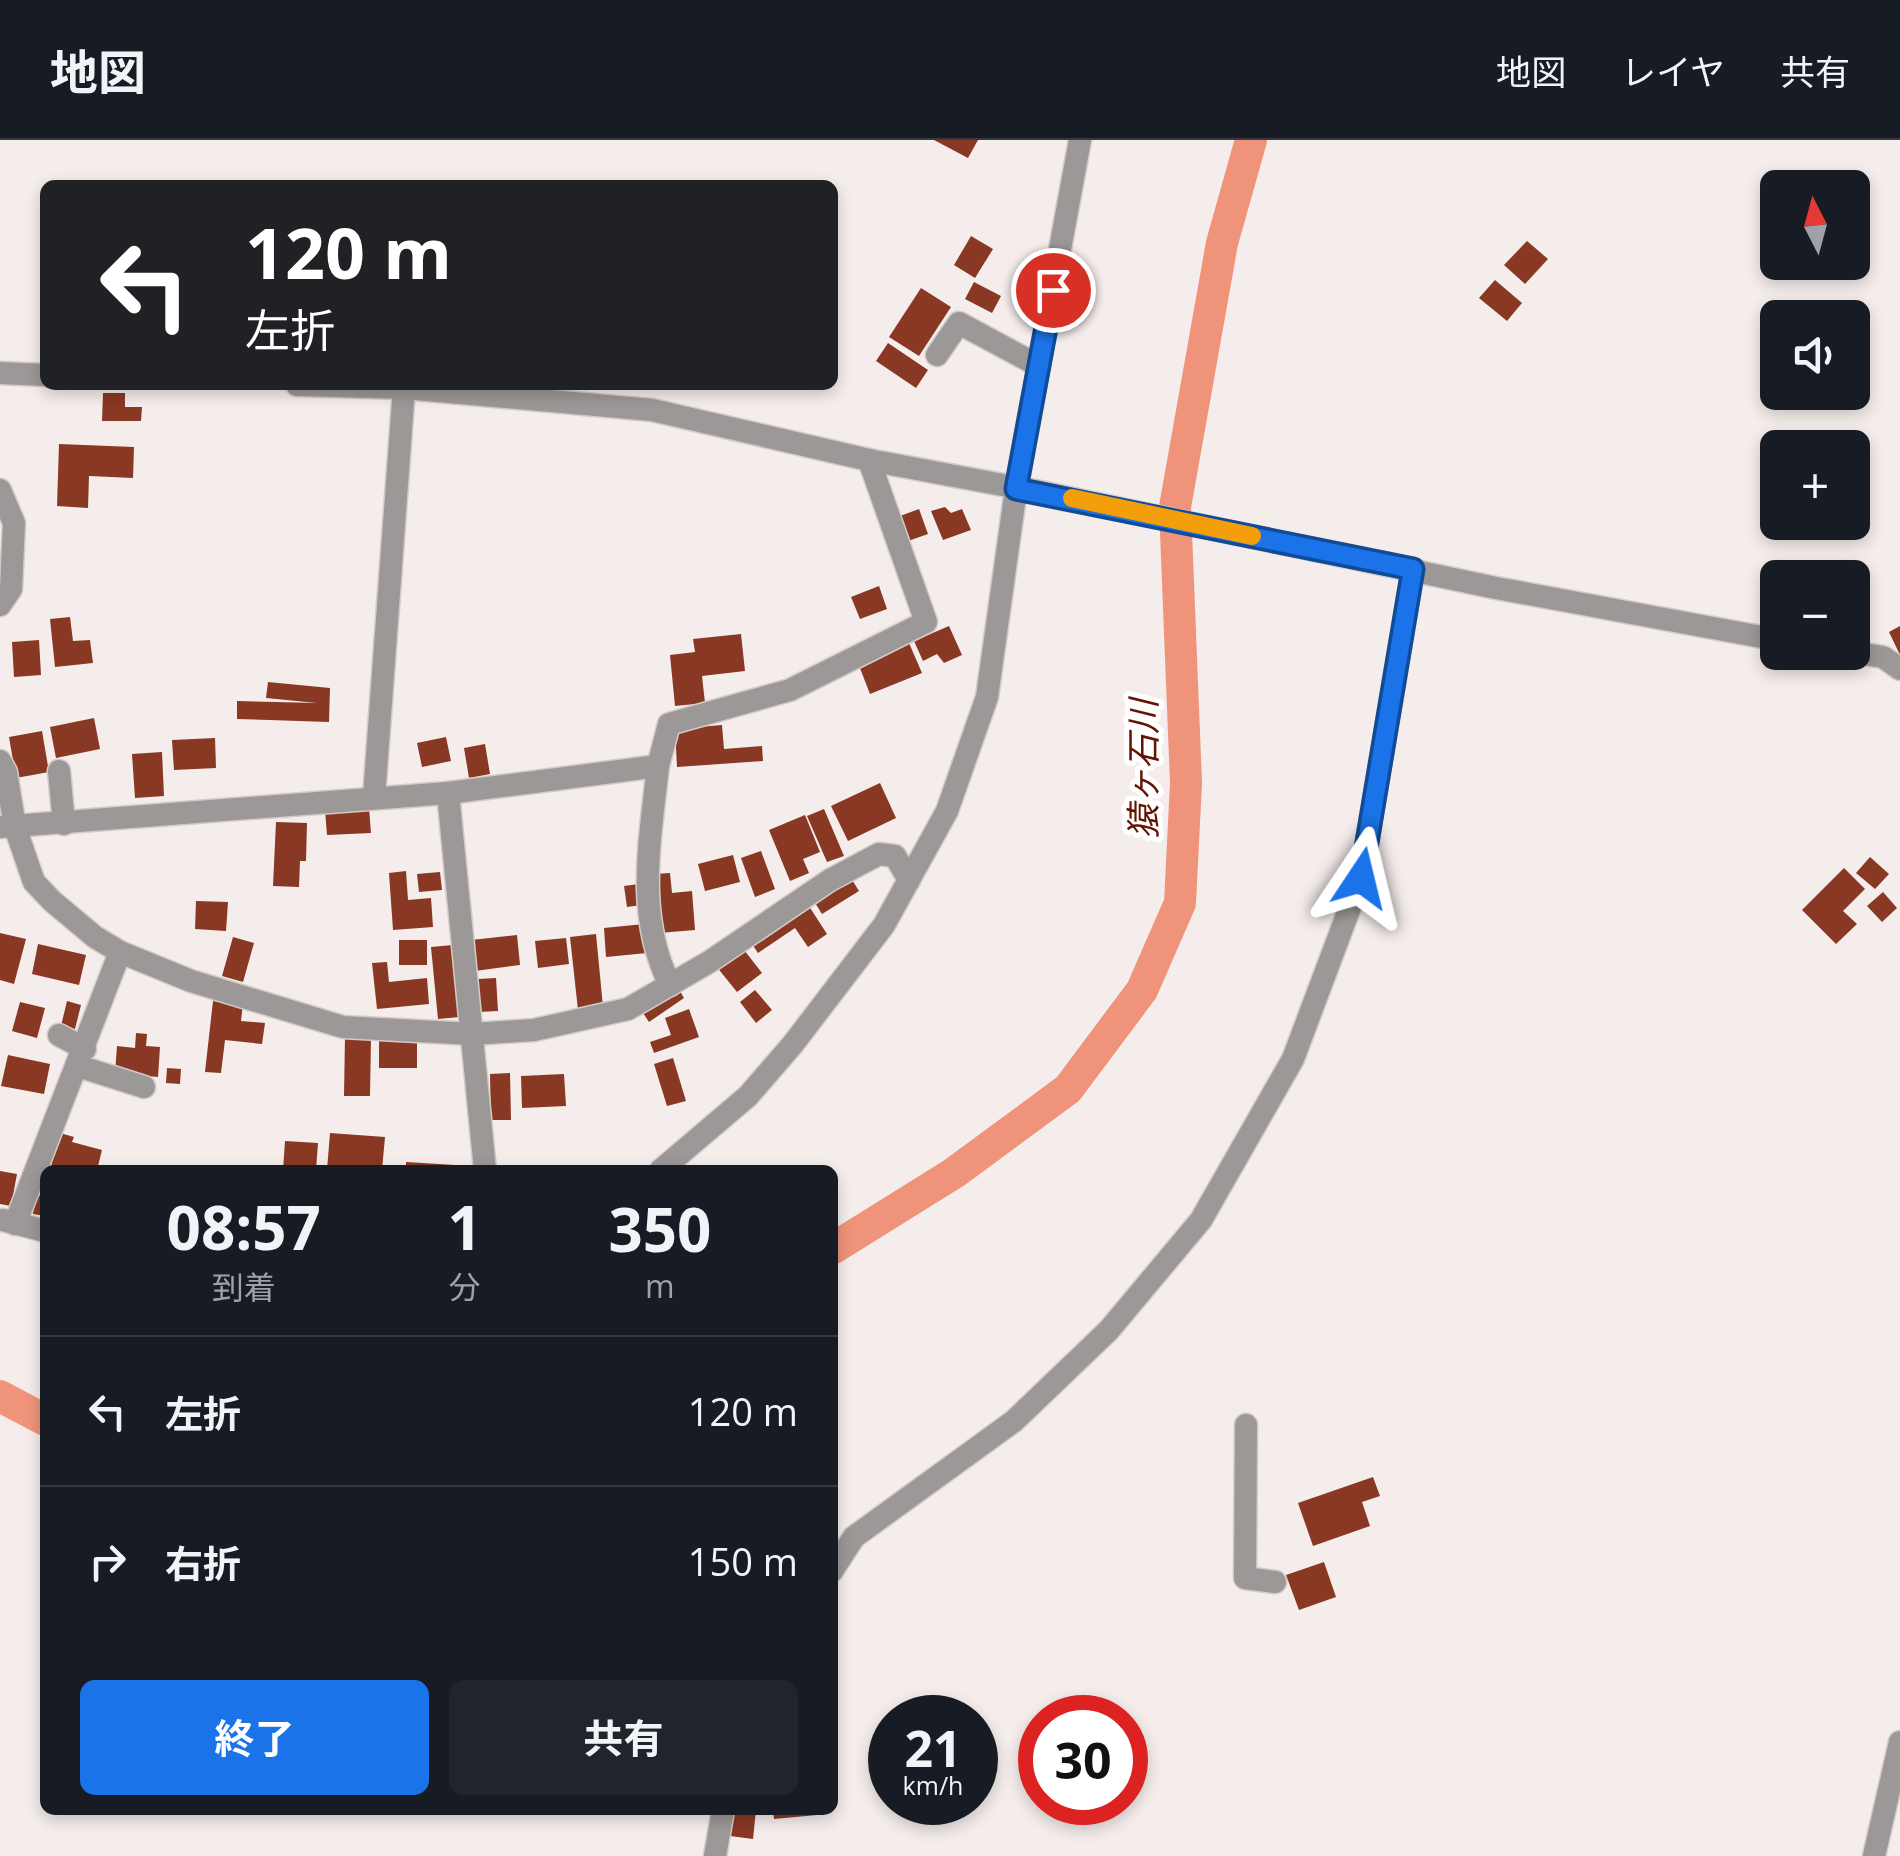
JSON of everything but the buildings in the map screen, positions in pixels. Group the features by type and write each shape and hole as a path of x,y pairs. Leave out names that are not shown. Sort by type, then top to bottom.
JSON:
{"street":[{"path":"668,1165 748,1096 859,962 947,811 987,696 1026,490 1039,366 1080,140"},
{"path":"937,354 959,323 1039,366"},
{"path":"0,373 40,375"},
{"path":"374,797 404,390"},
{"path":"427,390 652,410 869,460 1650,619 1760,637"},
{"path":"670,985 656,958 645,872 658,766 668,724 790,690 926,622 869,460"},
{"path":"0,490 14,523 11,589 0,605"},
{"path":"838,1562 854,1538 1014,1421 1109,1330 1201,1220 1293,1059 1361,878 1413,569"},
{"path":"1870,655 1883,657 1900,669"},
{"path":"0,761 6,772 8,827 34,882 95,937 120,952 191,981 342,1026 473,1034 534,1030 594,1019 628,1009 670,985 830,880 879,854 895,856 909,880"},
{"path":"8,827 448,792 658,766"},
{"path":"59,772 64,824"},
{"path":"448,792 485,1165"},
{"path":"40,1230 8,1222 82,1058 120,952"},
{"path":"59,1035 82,1058 144,1087"},
{"path":"1246,1425 1245,1578 1274,1582"},
{"path":"1874,1856 1900,1742"},
{"path":"714,1856 722,1815"}],"waterway":[{"name":"猿ヶ石川","path":"838,1245 954,1173 1068,1089 1142,990 1180,903 1186,783 1175,507 1222,243 1251,140"},
{"name":"猿ヶ石川","path":"0,1396 40,1417"}],"slow traffic":[{"path":"1072,498 1252,536"}],"route":[{"path":"1053,290 1016,489 1413,569 1361,878"}]}
